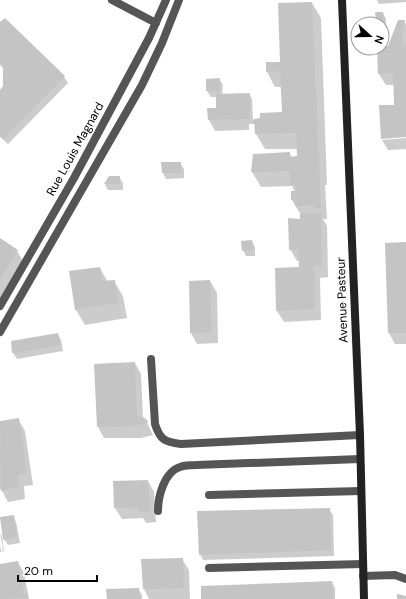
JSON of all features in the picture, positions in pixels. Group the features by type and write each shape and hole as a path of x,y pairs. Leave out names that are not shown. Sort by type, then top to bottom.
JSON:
{"main road":[{"name":"Avenue Pasteur","path":"342,0 360,435 364,599"}],"street":[{"path":"112,0 156,24"},
{"name":"Rue Louis Magnard","path":"0,306 74,178 150,38 166,0"},
{"path":"0,332 142,85 162,44 179,0"},
{"path":"151,359 155,424 158,434 169,443 181,444 360,435"},
{"path":"158,511 161,491 166,480 171,473 179,467 196,465 360,459"},
{"path":"209,495 361,490"},
{"path":"209,568 363,564"},
{"path":"363,576 394,575 406,579"}],"building":[{"path":"312,2 321,208 314,208 314,205 295,206 294,200 291,200 291,191 296,191 295,185 290,185 290,171 251,172 253,154 290,152 290,157 297,156 296,133 255,134 254,119 260,118 260,113 282,112 280,71 266,72 266,62 280,62 278,3"},
{"path":"375,12 383,12 383,16 375,16"},
{"path":"5,18 65,76 4,139 0,136 0,90 3,86 3,66 0,63 0,22"},
{"path":"398,20 405,20 402,32 403,45 406,45 406,137 381,139 379,105 394,105 393,73 378,74 377,56 390,56 390,41"},
{"path":"220,78 220,91 206,91 206,79"},
{"path":"250,93 250,119 208,120 207,108 216,108 216,94"},
{"path":"161,162 181,162 181,173 162,173"},
{"path":"109,176 120,176 120,184 104,184"},
{"path":"321,213 322,266 314,266 315,309 276,311 275,268 299,267 298,250 289,250 288,218 300,219 300,214"},
{"path":"0,238 18,250 0,280"},
{"path":"252,240 253,250 242,251 241,241"},
{"path":"406,242 406,333 388,333 385,243"},
{"path":"100,267 102,281 115,280 118,303 75,310 69,271"},
{"path":"210,280 212,332 190,333 189,281"},
{"path":"58,333 60,345 12,353 11,341"},
{"path":"135,362 137,416 143,417 148,423 134,426 97,427 94,364"},
{"path":"19,418 27,473 18,475 19,487 1,491 0,421"},
{"path":"148,480 150,511 139,512 139,507 114,508 113,481"},
{"path":"330,508 331,550 199,555 197,511"},
{"path":"14,515 17,537 3,540 0,517"},
{"path":"183,558 184,588 143,589 141,559"},
{"path":"18,561 24,593 27,593 28,598 0,599 0,564"},
{"path":"332,581 333,599 201,599 201,586"},
{"path":"139,588 140,599 107,599 106,589"},
{"path":"397,594 406,596 406,599 397,599"}]}
